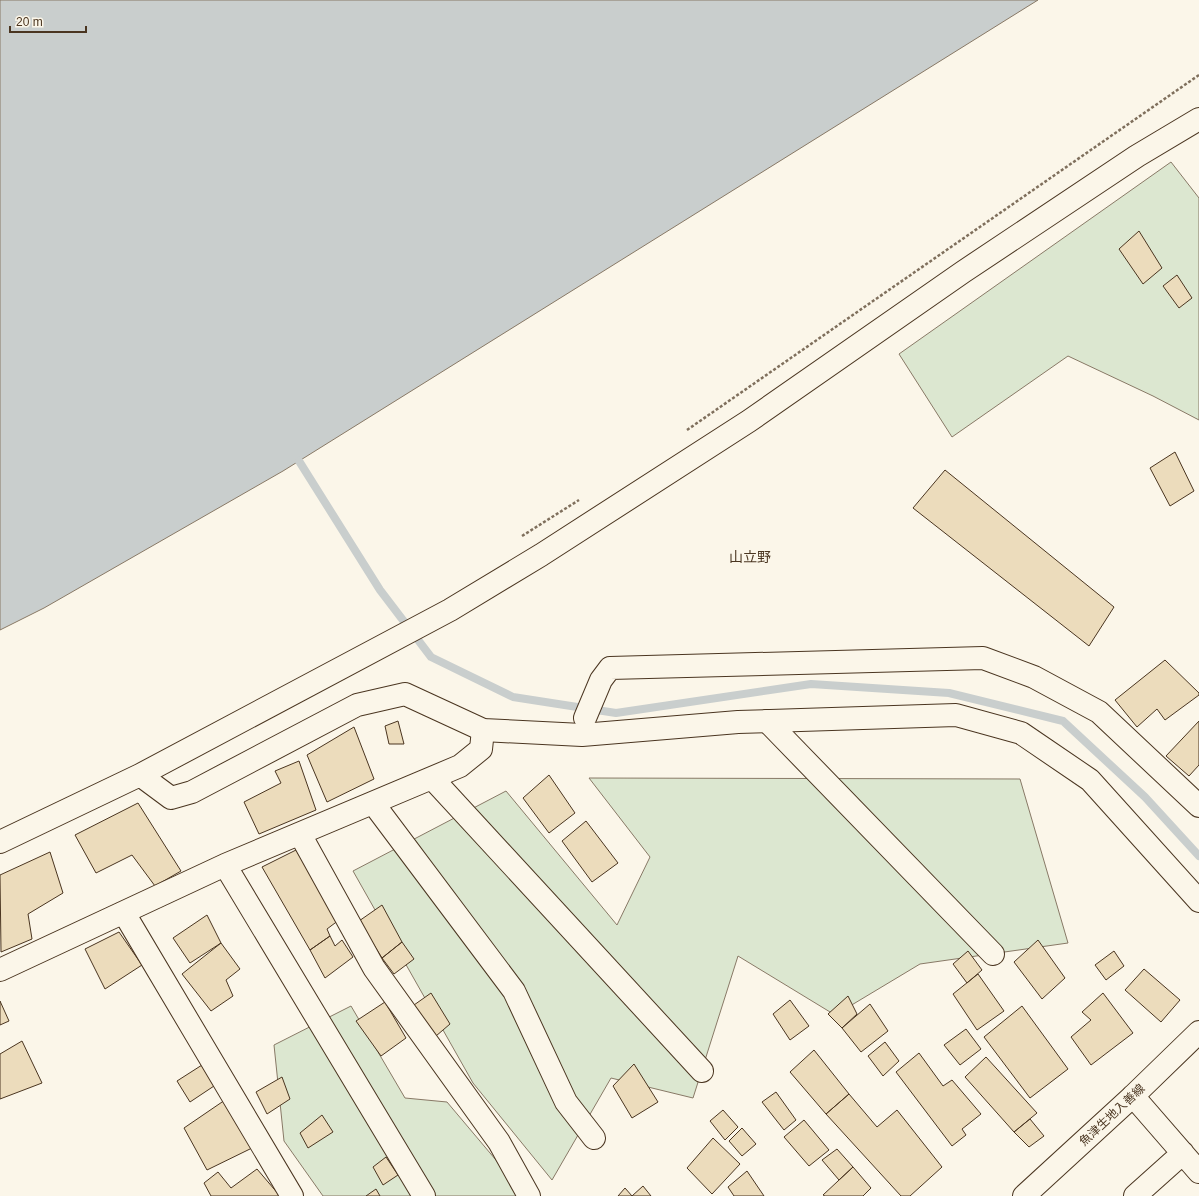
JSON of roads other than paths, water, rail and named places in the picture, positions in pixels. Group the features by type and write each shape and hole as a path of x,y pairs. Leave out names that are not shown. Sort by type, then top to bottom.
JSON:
{"street":[{"path":"0,842 140,775 450,610 750,421 963,272 1137,156 1199,119"},
{"path":"584,727 601,680 610,668 983,658 1034,677 1099,712 1199,806"},
{"path":"140,775 171,798 192,792 357,705 405,694 483,730 956,715 1021,733 1090,780 1199,901"},
{"path":"767,721 993,954"},
{"path":"0,970 225,865 460,766 481,749 483,730"},
{"path":"432,778 702,1071"},
{"path":"373,803 514,991 566,1102 594,1138"},
{"path":"300,834 374,968 499,1142 529,1196"},
{"path":"225,865 424,1196"},
{"path":"124,913 292,1196"},
{"name":"魚津生地入善線","path":"1024,1196 1133,1096 1199,1032"},
{"path":"1133,1096 1199,1172"},
{"path":"1135,1196 1183,1153"}],"waterway":[{"path":"299,461 380,590 431,657 513,697 616,713 811,684 949,693 1063,721 1145,797 1199,856"}],"district":[{"name":"山立野","path":"750,557"}]}
